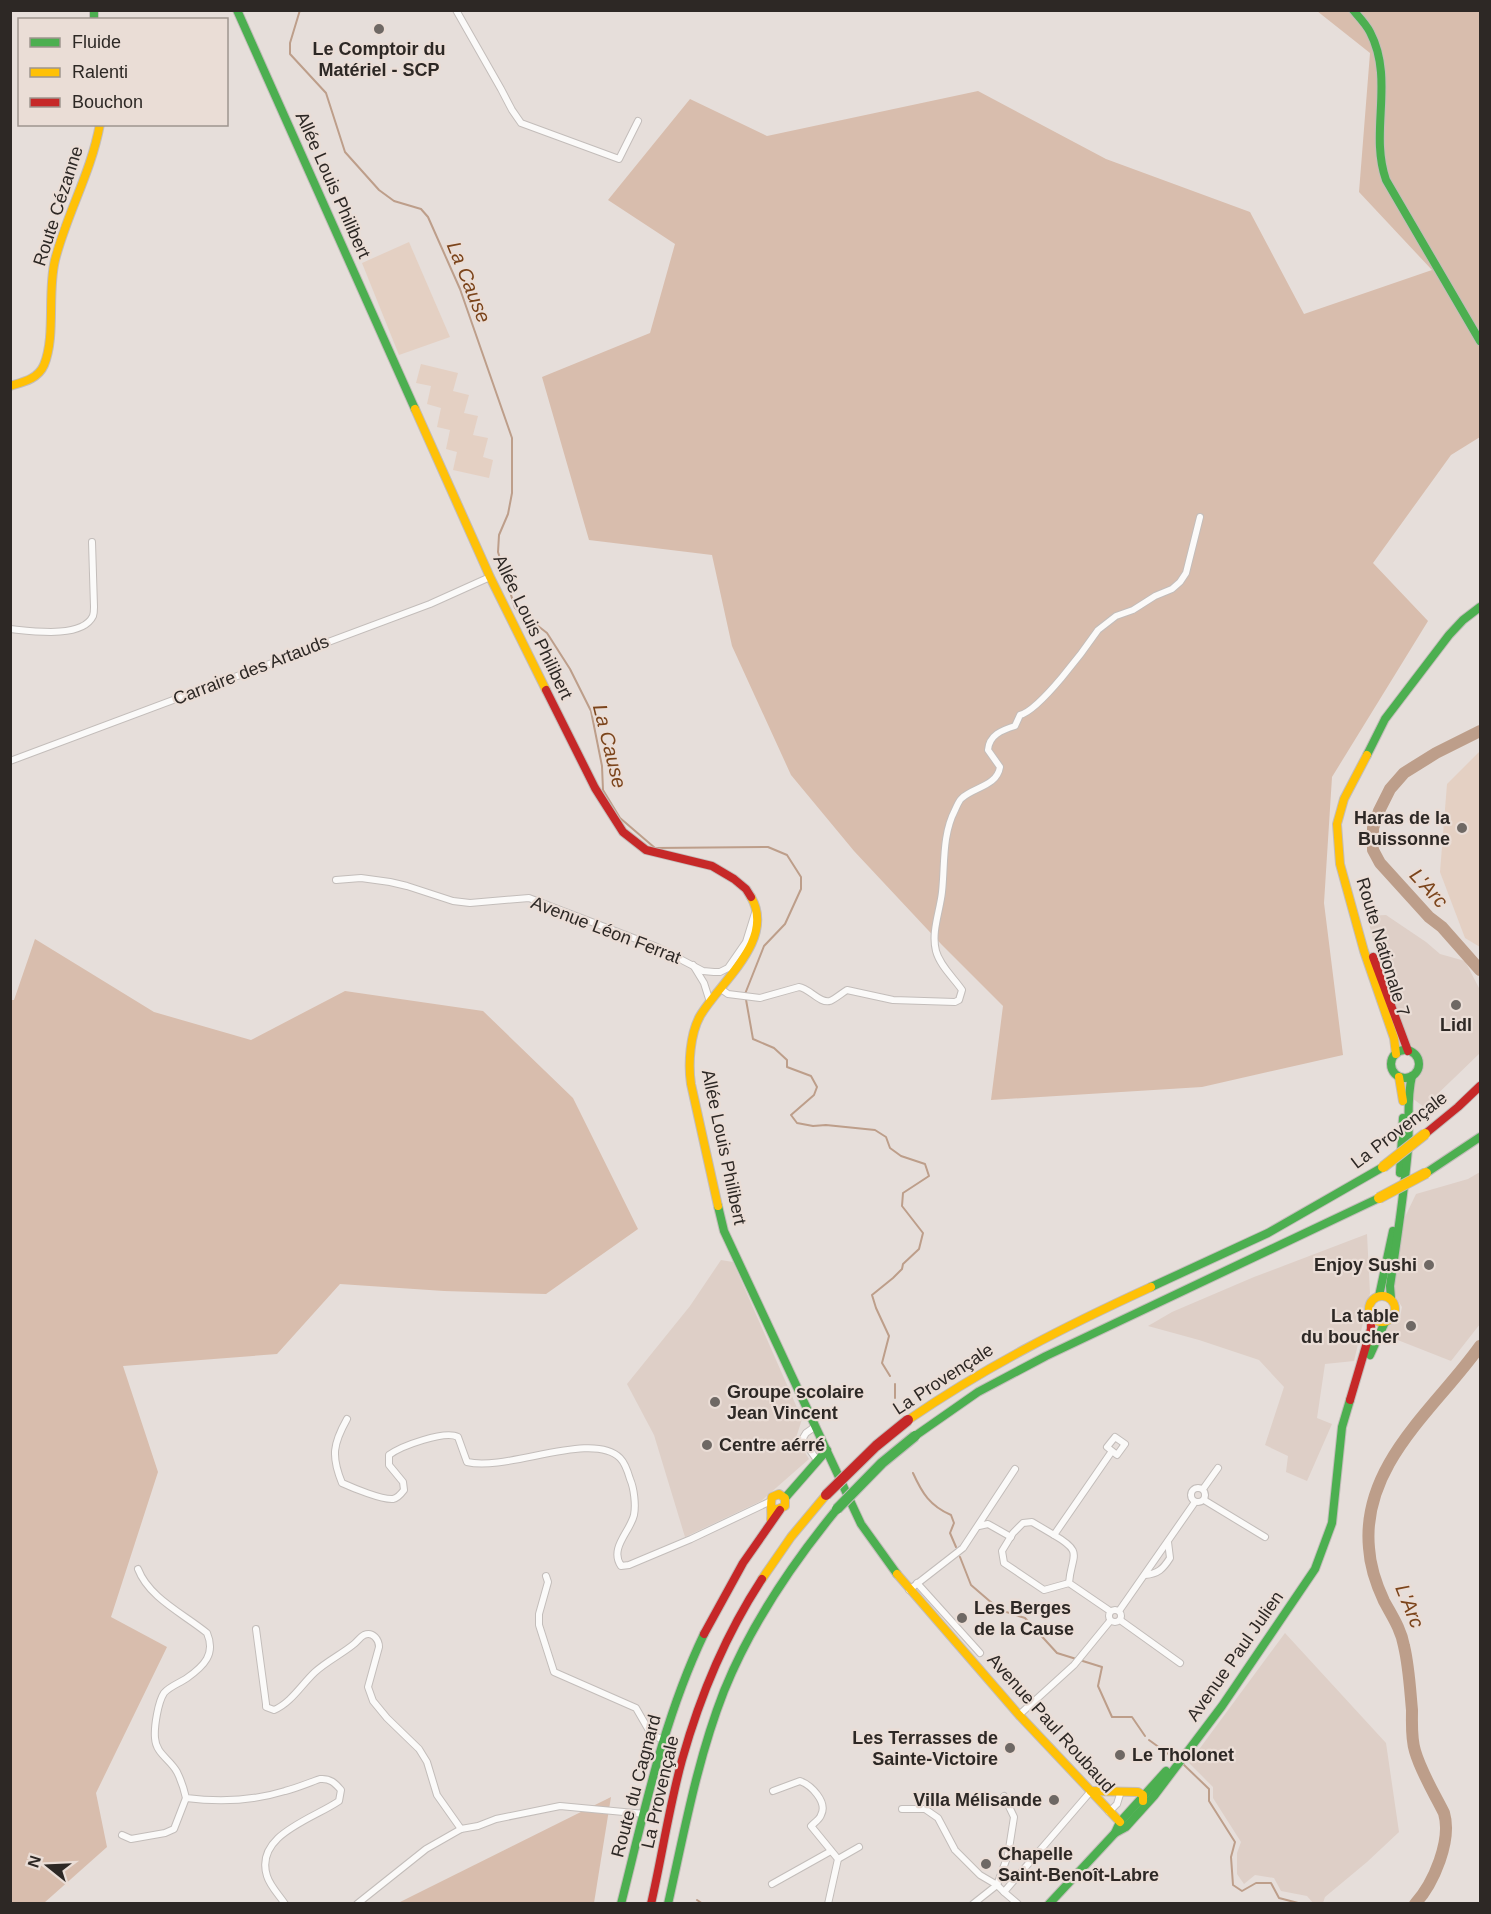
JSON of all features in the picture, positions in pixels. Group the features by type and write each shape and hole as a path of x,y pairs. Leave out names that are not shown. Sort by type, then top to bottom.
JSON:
{"main road":[{"name":"Allée Louis Philibert","path":"237,10 490,577 595,788 623,832 646,850 712,866 734,879 746,890 753,901 758,922 753,944 699,1018 690,1050 689,1072 724,1231 827,1450"},
{"path":"1353,10 1370,31 1381,63 1383,98 1379,149 1381,167 1386,180 1480,341"},
{"name":"Route Cézanne","path":"10,386 34,377 44,364 47,352 50,286 55,260 93,156 100,126"},
{"name":"Route Nationale 7","path":"1396,1054 1394,1038 1364,951 1340,864 1337,824 1344,798 1385,718 1449,635 1480,607"},
{"name":"Route Nationale 7","path":"1338,849 1359,919 1408,1050"},
{"path":"1339,1455 1342,1427 1371,1329 1369,1310 1371,1302 1379,1296 1383,1283 1394,1224 1401,1169 1403,1094 1399,1077 1391,1066 1396,1054 1408,1050 1415,1055 1419,1063 1418,1071 1408,1078 1399,1077"},
{"path":"1339,1455 1373,1346 1385,1322 1395,1313 1390,1286 1407,1169 1408,1094 1412,1076"},
{"name":"La Provençale","path":"651,1904 682,1761 717,1662 734,1628 771,1566 791,1537 826,1495 876,1446 908,1420 977,1374 1036,1341 1306,1213 1383,1167 1458,1107 1480,1086"},
{"name":"La Provençale","path":"668,1904 701,1759 712,1722 750,1634 807,1544 875,1469 915,1436 978,1392 1046,1356 1379,1198 1426,1173 1480,1137"},
{"path":"1379,1296 1391,1298"},
{"path":"1371,1315 1377,1321 1385,1322"},
{"name":"Route du Cagnard","path":"621,1904 663,1740 696,1652 714,1613 771,1521 774,1503 827,1450"},
{"name":"Avenue Paul Roubaud","path":"827,1450 861,1524 884,1558 913,1586 963,1642 1019,1715 1109,1812 1126,1824"},
{"name":"Avenue Paul Julien","path":"1049,1904 1115,1833 1154,1796 1177,1762 1222,1706 1315,1569 1332,1522 1339,1455"},
{"name":"Avenue Paul Julien","path":"1126,1824 1143,1795 1177,1762"},
{"path":"1091,1791 1138,1792 1143,1795"}],"street":[{"path":"456,10 521,123 619,159 639,121"},
{"path":"721,989 728,994 760,998 799,987 806,988 823,1001 829,1001 847,990 893,999 959,1000 962,990 941,962 936,952 935,939 950,819 961,798 995,779 999,774 1000,767 988,750 989,742 994,736 1002,730 1015,726 1020,715 1040,702 1098,630 1116,616 1133,610 1172,589 1180,582 1186,573 1200,517"},
{"path":"10,630 71,631 85,626 93,616 94,607 92,542"},
{"name":"Carraire des Artauds","path":"10,761 430,604 490,577"},
{"name":"Avenue Léon Ferrat","path":"336,880 361,878 390,882 453,901 470,903 529,898 657,947 692,964 704,982 710,1002"},
{"path":"692,964 703,970 714,972 728,968 746,942 755,912"},
{"path":"347,1419 334,1451 336,1468 342,1483 361,1491 392,1499 400,1496 404,1490 403,1482 389,1465 389,1455 398,1448 452,1434 458,1437 467,1461 476,1464 528,1458 568,1449 610,1450 622,1459 632,1481 633,1517 620,1542 617,1560 621,1566 629,1565 774,1503"},
{"path":"816,1426 803,1438 817,1460"},
{"path":"1054,1535 1112,1451"},
{"path":"1203,1489 1218,1468"},
{"path":"913,1586 963,1548 1015,1469"},
{"path":"1195,1502 1192,1499 1192,1491 1198,1488 1203,1489"},
{"path":"1203,1489 1206,1493 1204,1500"},
{"path":"1195,1502 1204,1500"},
{"path":"1204,1500 1265,1537"},
{"path":"1119,1611 1195,1502"},
{"path":"1032,1522 1072,1549 1075,1558 1069,1583 1044,1590 1004,1563 1002,1551 1011,1536 1023,1523 1032,1522"},
{"path":"979,1526 988,1524 1011,1536"},
{"path":"1145,1575 1159,1572 1164,1567 1170,1558 1168,1542"},
{"path":"122,1835 131,1839 165,1833 174,1829 186,1798 177,1773 157,1748 156,1719 162,1696 204,1663 210,1652 211,1642 207,1633 150,1588 138,1569"},
{"path":"546,1576 548,1582 538,1614 539,1625 554,1672 636,1708 651,1734 663,1740"},
{"path":"1069,1583 1110,1611 1119,1611"},
{"path":"1110,1611 1108,1615 1110,1621"},
{"path":"1119,1611 1120,1620"},
{"path":"1110,1621 1120,1620"},
{"path":"1120,1620 1180,1663"},
{"path":"1019,1715 1074,1665 1110,1621"},
{"path":"256,1629 266,1707 273,1710 286,1702 323,1666 364,1635 375,1637 379,1642 379,1647 368,1688 373,1701 419,1749 427,1762 437,1795 461,1828"},
{"name":"Avenue Paul Roubaud","path":"963,1642 980,1653"},
{"path":"186,1798 237,1800 284,1792 320,1779 336,1783 341,1790 339,1801 293,1827 272,1843 266,1851 264,1863 267,1878 285,1904"},
{"path":"772,1791 800,1780 813,1790 823,1805 822,1815 811,1826 838,1859"},
{"path":"1004,1892 1091,1791"},
{"path":"1109,1812 1117,1804 1121,1791"},
{"path":"973,1904 997,1885 1008,1855 1014,1817 1004,1796"},
{"path":"357,1904 426,1849 461,1828 560,1806 645,1814"},
{"path":"902,1809 925,1809 938,1818 955,1850 980,1875 997,1885 1018,1904"},
{"path":"828,1904 838,1859 859,1847"},
{"path":"772,1884 831,1851"}],"shaded area":[{"path":"1317,11 1480,11 1480,437 1451,455 1373,563 1428,621 1332,777 1324,903 1343,1055 1202,1087 991,1100 1003,1006 854,851 791,775 732,646 712,555 589,540 542,377 650,333 675,244 608,200 690,99 767,136 978,91 1106,159 1250,212 1304,314 1432,270 1359,192 1370,53"},
{"path":"409,242 450,337 399,355 362,263"},
{"path":"421,364 458,373 453,391 469,395 464,413 478,416 473,435 488,438 483,457 493,460 489,478 453,470 457,452 446,449 450,430 437,427 441,408 427,404 431,386 416,383"},
{"name":"Haras de la Buissonne","path":"1480,751 1480,947 1465,938 1440,872 1447,784"},
{"path":"1386,915 1440,954 1465,961 1480,990 1480,1053 1424,1107 1412,1098 1413,1083 1421,1075 1418,1051 1405,1040 1385,984 1367,916"},
{"path":"35,939 154,1012 251,1040 345,991 483,1011 573,1098 638,1229 546,1294 444,1291 340,1284 277,1354 123,1366 158,1472 111,1617 167,1647 96,1793 107,1847 44,1903 11,1904 10,1000 14,1000"},
{"path":"1480,1172 1480,1324 1451,1361 1390,1337 1386,1329 1400,1317 1402,1307 1394,1294 1395,1278 1405,1217 1416,1194 1468,1179"},
{"path":"1367,1234 1370,1293 1354,1361 1325,1364 1317,1418 1332,1424 1307,1481 1286,1472 1288,1456 1265,1445 1284,1387 1259,1360 1148,1326 1172,1312 1254,1277"},
{"name":"Groupe scolaire Jean Vincent","path":"721,1260 733,1262 802,1419 796,1438 809,1459 761,1501 685,1537 654,1435 627,1384 690,1306"},
{"path":"1285,1633 1386,1743 1399,1832 1325,1897 1323,1903 1313,1903 1307,1896 1281,1891 1274,1878 1255,1875 1244,1884 1237,1874 1237,1853 1241,1842 1213,1798 1213,1787 1189,1763"},
{"path":"611,1797 594,1903 396,1904"}],"waterway":[{"name":"La Cause","path":"300,10 290,43 290,54 326,93 345,152 379,190 394,201 421,209 428,217 460,289 512,438 512,493 508,514 499,535 498,552 515,608 547,633 570,669 591,711 602,766 603,790 620,818 655,848 768,847 787,855 801,877 801,889 785,924 764,946 745,994 753,1039 774,1048 787,1060 787,1067 811,1076 817,1087 814,1095 791,1115 797,1123 875,1130 886,1137 890,1148 901,1156 925,1164 929,1176 903,1193 902,1206 923,1233 919,1249 903,1264 902,1269 893,1278 872,1295 889,1336 882,1363 890,1376"},
{"name":"L'Arc","path":"1480,731 1436,753 1404,773 1390,789 1373,828 1373,850 1380,863 1480,970"},
{"name":"L'Arc","path":"1415,1904 1429,1885 1440,1861 1446,1836 1446,1824 1444,1813 1424,1775 1414,1746 1406,1654 1401,1634 1381,1595 1372,1568 1369,1548 1370,1518 1377,1490 1389,1463 1405,1438 1480,1346"},
{"name":"La Cause","path":"895,1384 895,1398"},
{"name":"La Cause","path":"913,1473 927,1498 951,1515 954,1523 950,1533 956,1547"},
{"name":"La Cause","path":"960,1557 971,1585 1000,1610 1025,1618 1057,1653 1102,1667 1098,1686 1112,1717 1132,1717 1145,1736"},
{"name":"La Cause","path":"1149,1740 1178,1761"},
{"name":"La Cause","path":"1183,1764 1209,1789 1209,1801 1235,1842 1231,1857 1233,1885 1242,1891 1256,1883 1271,1883 1279,1898 1302,1904"},
{"path":"697,1900 703,1904"}],"traffic: fast":[{"path":"94,10 94,18"},
{"path":"237,10 415,409"},
{"path":"1353,10 1368,29 1377,50 1381,69 1380,143 1381,162 1386,180 1480,341"},
{"path":"1367,755 1385,719 1449,635 1480,607"},
{"path":"1405,1050 1415,1054 1419,1064 1415,1074 1405,1078 1395,1074 1391,1064 1395,1054 1405,1050"},
{"path":"1391,1298 1390,1286 1408,1149 1412,1076"},
{"path":"1400,1173 1403,1118"},
{"path":"1426,1173 1480,1137"},
{"path":"1151,1287 1268,1233 1383,1167"},
{"path":"915,1436 978,1392 1046,1356 1379,1198"},
{"path":"718,1206 724,1231 861,1524 897,1574"},
{"path":"1379,1296 1393,1231"},
{"path":"1370,1355 1385,1322"},
{"path":"1115,1833 1126,1827 1154,1796 1222,1706 1315,1569 1332,1523 1342,1427 1350,1400"},
{"path":"837,1509 882,1463 915,1436"},
{"path":"785,1498 827,1450"},
{"path":"668,1904 706,1743 724,1691 747,1642 773,1596 837,1509"},
{"path":"621,1904 666,1733 704,1634"},
{"path":"1049,1904 1115,1833 1120,1822 1166,1771"}],"traffic: slow":[{"path":"10,386 38,374 48,354 55,260 91,159 100,126"},
{"path":"415,409 490,577 546,690"},
{"path":"1367,755 1344,799 1337,824 1340,864 1364,951 1394,1038 1396,1054"},
{"path":"718,1206 691,1084 691,1049 694,1031 700,1016 732,975 751,945 756,929 757,913 751,897"},
{"path":"1399,1077 1403,1101"},
{"path":"1383,1167 1425,1134"},
{"path":"1379,1198 1426,1173"},
{"path":"908,1420 966,1382 1026,1348 1151,1287"},
{"path":"1382,1296 1391,1300 1395,1309 1391,1318 1382,1322 1373,1318 1369,1309 1373,1300 1382,1296"},
{"path":"771,1520 772,1497 779,1494 785,1498 785,1506 776,1510 773,1508"},
{"path":"762,1579 791,1537 826,1495"},
{"path":"897,1574 1019,1715 1120,1822"},
{"path":"1091,1791 1138,1792 1143,1795 1143,1801"}],"traffic: jam":[{"path":"546,690 595,788 623,832 646,850 712,866 734,879 746,889 751,897"},
{"path":"1373,957 1408,1051"},
{"path":"1425,1134 1480,1086"},
{"path":"1350,1400 1371,1329 1371,1315"},
{"path":"826,1495 876,1446 908,1420"},
{"path":"704,1634 743,1563 780,1510"},
{"path":"651,1904 677,1778 697,1712 715,1666 737,1621 762,1579"}],"place":[{"name":"Le Comptoir du Matériel - SCP","path":"379,29"},
{"name":"Haras de la Buissonne","path":"1462,828"},
{"name":"Lidl","path":"1456,1005"},
{"name":"Enjoy Sushi","path":"1429,1265"},
{"name":"La table du boucher","path":"1411,1326"},
{"name":"Groupe scolaire Jean Vincent","path":"715,1402"},
{"name":"Centre aérré","path":"707,1445"},
{"name":"Les Berges de la Cause","path":"962,1618"},
{"name":"Les Terrasses de Sainte-Victoire","path":"1010,1748"},
{"name":"Le Tholonet","path":"1120,1755"},
{"name":"Villa Mélisande","path":"1054,1800"},
{"name":"Chapelle Saint-Benoît-Labre","path":"986,1864"}]}
